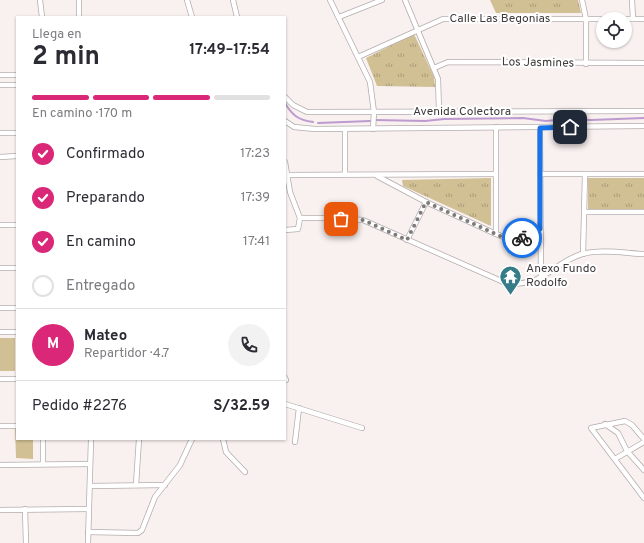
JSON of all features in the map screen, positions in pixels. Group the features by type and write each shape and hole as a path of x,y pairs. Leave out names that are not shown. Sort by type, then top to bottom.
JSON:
{"street":[{"path":"40,0 42,16"},
{"path":"79,0 79,16"},
{"path":"186,0 192,16"},
{"path":"233,0 237,16"},
{"path":"330,0 370,82 374,112 373,129"},
{"path":"339,17 382,0"},
{"path":"405,0 438,79 439,111"},
{"path":"582,0 586,19 586,64"},
{"path":"632,0 633,19 644,19"},
{"name":"Calle Las Begonias","path":"358,57 443,19 596,19"},
{"name":"Los Jasmines","path":"434,68 448,62 586,64 644,63"},
{"path":"0,75 16,75"},
{"path":"0,86 16,85"},
{"name":"Avenida Colectora","path":"286,98 293,105 307,112 644,111"},
{"name":"Avenida Colectora","path":"286,122 294,126 315,129 345,130 644,126"},
{"path":"496,127 496,234"},
{"path":"540,128 541,278"},
{"path":"345,130 345,174"},
{"path":"0,133 16,133"},
{"path":"0,157 16,156"},
{"path":"286,168 288,192 300,218 298,229 286,230"},
{"path":"287,175 345,174 376,176 496,174"},
{"path":"540,174 644,174"},
{"path":"582,254 585,212 585,174"},
{"path":"376,176 426,202 511,240 518,239 540,229"},
{"path":"407,240 426,202"},
{"path":"585,212 644,212"},
{"path":"300,218 363,220 508,284 524,283 541,278 560,264 582,254 610,251 644,254"},
{"path":"0,225 16,225"},
{"path":"0,268 16,268"},
{"path":"0,308 16,308"},
{"path":"0,332 16,332"},
{"path":"0,379 16,379"},
{"path":"286,404 362,428"},
{"path":"295,442 299,408"},
{"path":"615,459 644,441 632,425 625,421 591,428 644,498"},
{"path":"605,424 618,433 627,451 644,470"},
{"path":"0,426 16,426"},
{"path":"43,440 43,464"},
{"path":"88,543 91,440"},
{"path":"136,485 139,440"},
{"path":"88,532 138,533 142,530 155,497 180,465 192,440"},
{"path":"223,440 226,452 245,472"},
{"path":"0,465 90,464"},
{"path":"90,486 165,485"},
{"path":"25,509 26,543"},
{"path":"0,510 88,509"}],"green space":[{"path":"490,0 578,0 581,13 496,13"},
{"path":"414,34 434,77 435,87 377,86 366,58"},
{"path":"491,178 491,226 403,186 402,180"},
{"path":"588,178 644,178 644,209 588,209"},
{"path":"0,338 15,338 15,371 0,371"},
{"path":"15,428 16,440 33,440 33,459 16,458"}],"waterway":[{"path":"286,105 290,111 296,116 303,120 313,122"},
{"path":"375,120 425,121 444,119 523,118 546,121 566,119 591,120 644,118"},
{"path":"318,123 370,121"}],"way so far":[{"path":"341,219 363,220 407,240 426,202 502,237 511,240 522,238"}],"place":[{"name":"Anexo Fundo Rodolfo","path":"510,296"}],"route":[{"path":"522,238 531,235 540,229 540,128 570,127"}]}
